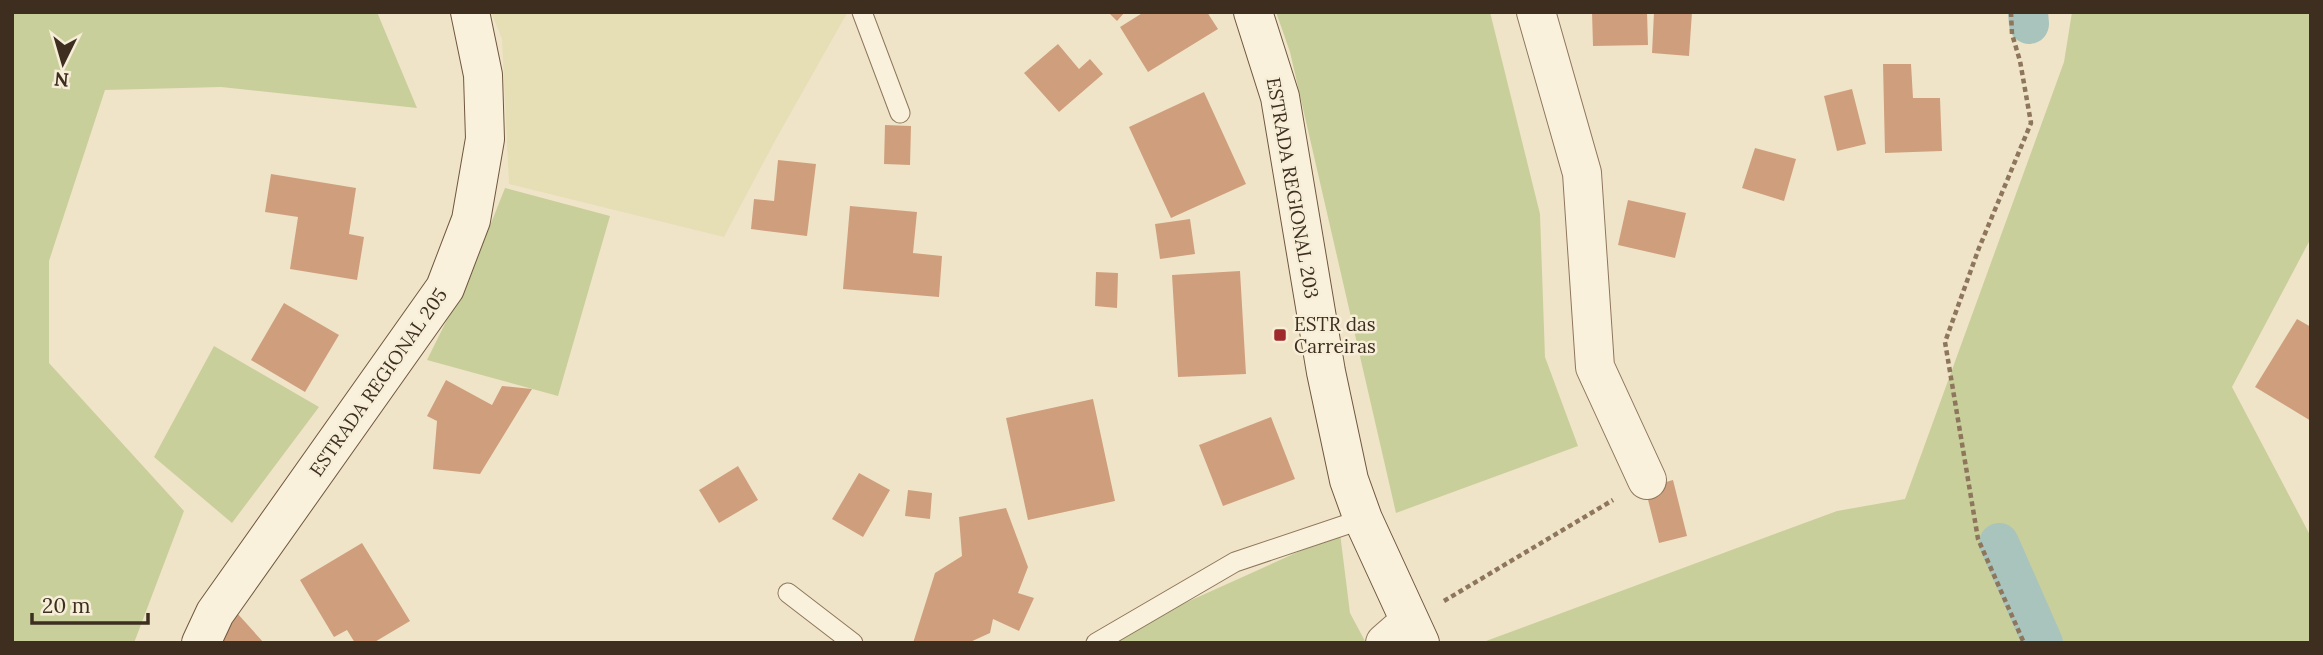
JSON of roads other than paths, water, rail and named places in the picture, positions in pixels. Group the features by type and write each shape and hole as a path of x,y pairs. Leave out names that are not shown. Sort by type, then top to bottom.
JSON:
{"main road":[{"name":"ESTRADA REGIONAL 205","path":"201,643 215,613 445,288 471,220 485,139 483,75 470,12"},
{"name":"ESTRADA REGIONAL 203","path":"1254,12 1280,97 1326,372 1349,480 1405,636"},
{"path":"1536,12 1582,173 1595,367 1647,480"}],"lane":[{"path":"862,12 900,113"},
{"path":"1096,643 1235,562 1363,519"},
{"path":"788,593 853,643"}],"waterway":[{"path":"2028,12 2029,24"},
{"path":"1999,543 2043,643"}],"place":[{"name":"ESTR das Carreiras","path":"1280,335"}]}
